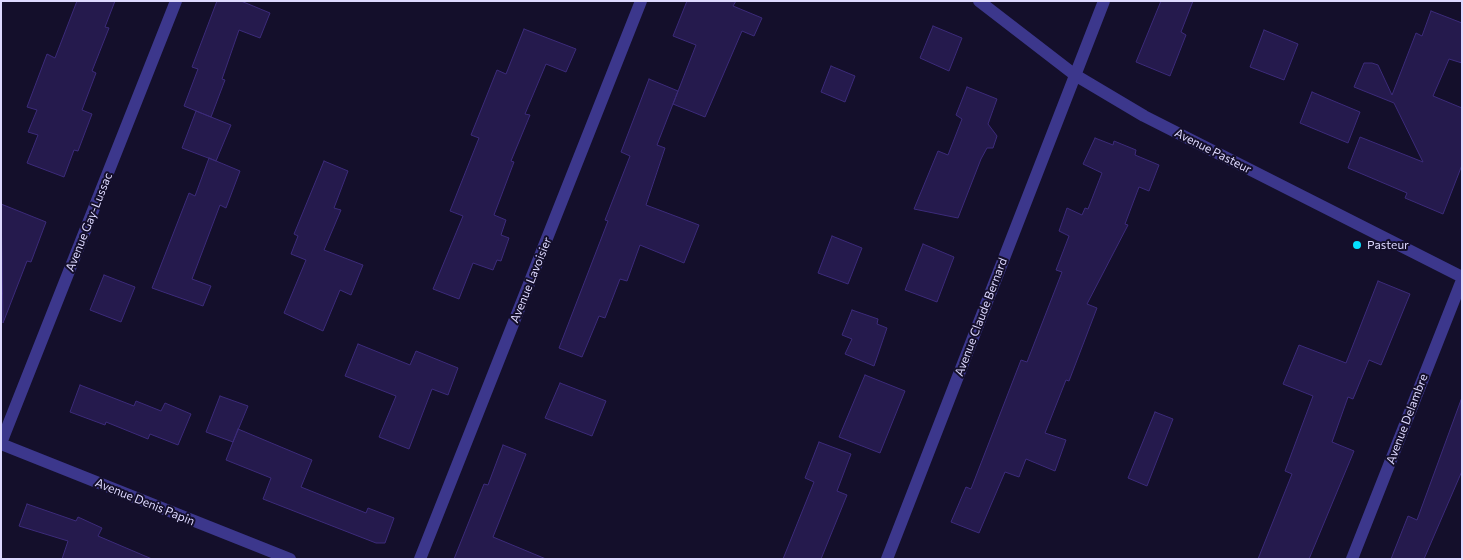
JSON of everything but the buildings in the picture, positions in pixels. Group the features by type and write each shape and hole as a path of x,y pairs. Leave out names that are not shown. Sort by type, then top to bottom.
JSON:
{"street":[{"name":"Avenue Gay-Lussac","path":"1,444 176,1"},
{"name":"Avenue Lavoisier","path":"420,559 641,1"},
{"name":"Avenue Pasteur","path":"978,1 1075,75 1144,116 1462,279"},
{"name":"Avenue Claude Bernard","path":"886,559 1104,1"},
{"name":"Avenue Delambre","path":"1352,559 1462,279"},
{"name":"Avenue Denis Papin","path":"1,444 290,559"}],"place":[{"name":"Pasteur","path":"1357,245"}]}
